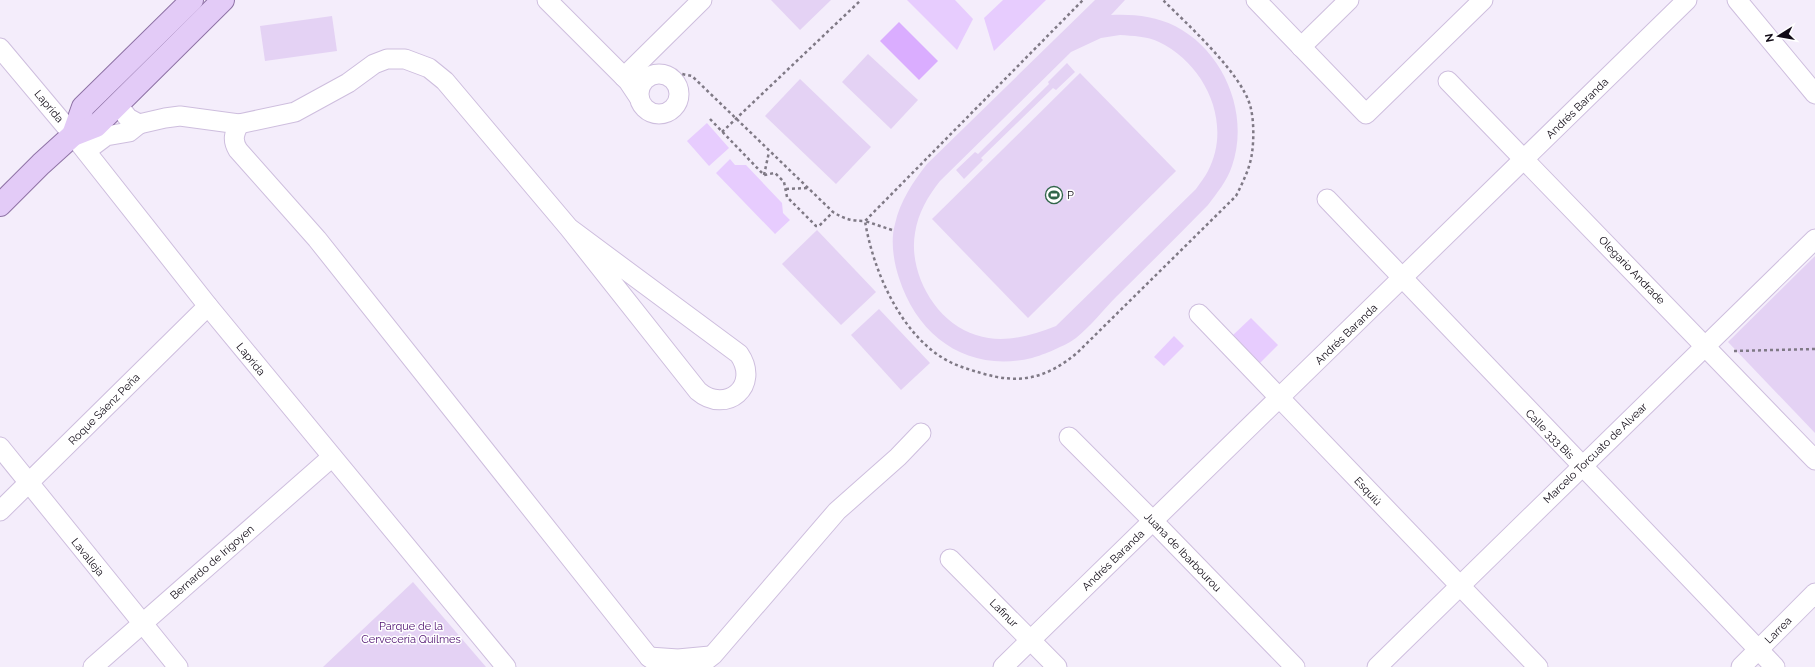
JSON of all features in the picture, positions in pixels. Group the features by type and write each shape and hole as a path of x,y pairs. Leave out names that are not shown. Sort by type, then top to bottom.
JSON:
{"main road":[{"path":"79,143 83,107 192,0"},
{"path":"0,204 41,164 79,143 223,0"}],"street":[{"path":"547,0 628,73 650,76 662,74 672,80 676,84 679,96 674,107 664,114 647,111 640,102 628,73 563,0"},
{"path":"628,73 702,0"},
{"path":"1256,0 1366,114 1483,0"},
{"path":"1301,47 1349,0"},
{"name":"Andrés Baranda","path":"1003,667 1687,0"},
{"path":"1737,0 1815,94"},
{"name":"Laprida","path":"2,57 79,143 208,306 506,667"},
{"path":"79,143 129,132 139,124 165,118 180,116 239,124 295,112 348,84 374,64 387,59 405,59 429,68 445,81 569,228 698,391 711,399 721,400 730,398 738,392 746,383 747,371 745,362 739,354 569,228"},
{"path":"638,96 641,84 650,76"},
{"name":"Olegario Andrade","path":"1448,81 1815,460"},
{"path":"118,105 128,118 139,124"},
{"path":"239,124 234,134 234,142 238,150 317,239 656,662 713,655"},
{"name":"Calle 333 Bis","path":"1327,199 1775,667"},
{"name":"Marcelo Torcuato de Alvear","path":"1377,667 1581,466 1711,352 1815,239"},
{"name":"Roque Sáenz Peña","path":"0,511 208,306"},
{"name":"Esquiú","path":"1199,314 1538,667"},
{"path":"694,667 700,665 713,655 837,511 898,457 920,433"},
{"name":"Juana de Ibarbourou","path":"1070,438 1295,667"},
{"name":"Lavalleja","path":"0,447 178,667"},
{"name":"Bernardo de Irigoyen","path":"93,667 332,457"},
{"name":"Lafinur","path":"950,559 1057,667"},
{"name":"Larrea","path":"1741,667 1815,593"}],"path":[{"path":"722,132 735,118 862,0"},
{"path":"865,221 1083,0"},
{"path":"865,221 868,243 879,275 895,305 915,334 949,361 990,376 1012,378 1033,378 1053,371 1067,361 1233,200 1247,172 1252,153 1253,127 1250,105 1244,89 1203,40 1163,0"},
{"path":"672,80 682,74 692,76 833,212 842,218 852,221 865,221 892,230"},
{"path":"710,119 764,175"},
{"path":"764,175 769,151"},
{"path":"764,175 775,173 784,182 787,197 816,226 818,226 833,212"},
{"path":"786,189 808,188"},
{"path":"1711,352 1815,349"}],"green space":[{"path":"771,0 831,0 800,30"},
{"path":"1095,0 1125,0 1111,15 1136,15 1160,20 1175,26 1192,37 1207,51 1219,68 1229,86 1235,105 1238,126 1237,146 1232,166 1225,182 1208,205 1076,338 1061,347 1032,358 1009,361 987,360 967,355 949,346 933,334 919,318 908,299 899,278 896,266 893,252 893,238 900,207 912,185 927,164","holes":["1120,35 1145,37 1159,42 1175,52 1190,65 1201,80 1210,97 1216,115 1217,134 1215,153 1207,173 1196,189 1056,326 1026,336 1006,339 986,338 962,329 949,320 937,308 921,280 916,264 914,248 916,226 921,212 931,193 940,181 1071,52 1101,38"]},
{"path":"332,16 337,51 265,61 260,26"},
{"path":"868,54 918,100 891,129 842,82"},
{"path":"1067,63 1075,72 1056,90 1053,88 981,158 983,160 964,179 956,170 975,152 978,154 1049,84 1048,82"},
{"name":"P","path":"1080,73 1176,171 1028,318 932,219"},
{"path":"800,79 871,147 836,184 765,116"},
{"path":"817,230 876,292 841,325 782,264"},
{"path":"1815,256 1815,433 1728,342"},
{"path":"879,309 930,363 901,390 851,335"},
{"name":"Parque de la Cervecería Quilmes","path":"413,582 486,667 323,667"}],"shaded area":[{"path":"899,22 938,61 919,80 880,41"}],"building":[{"path":"907,0 955,0 973,19 957,50"},
{"path":"1003,0 1046,0 994,51 984,18"},
{"path":"707,123 729,148 709,166 687,141"},
{"path":"730,159 735,165 746,165 782,203 783,213 790,220 775,234 716,173"},
{"path":"1251,318 1278,345 1260,363 1233,335"},
{"path":"1174,336 1184,346 1164,366 1154,357"}],"place":[{"name":"P","path":"1054,195"}]}
